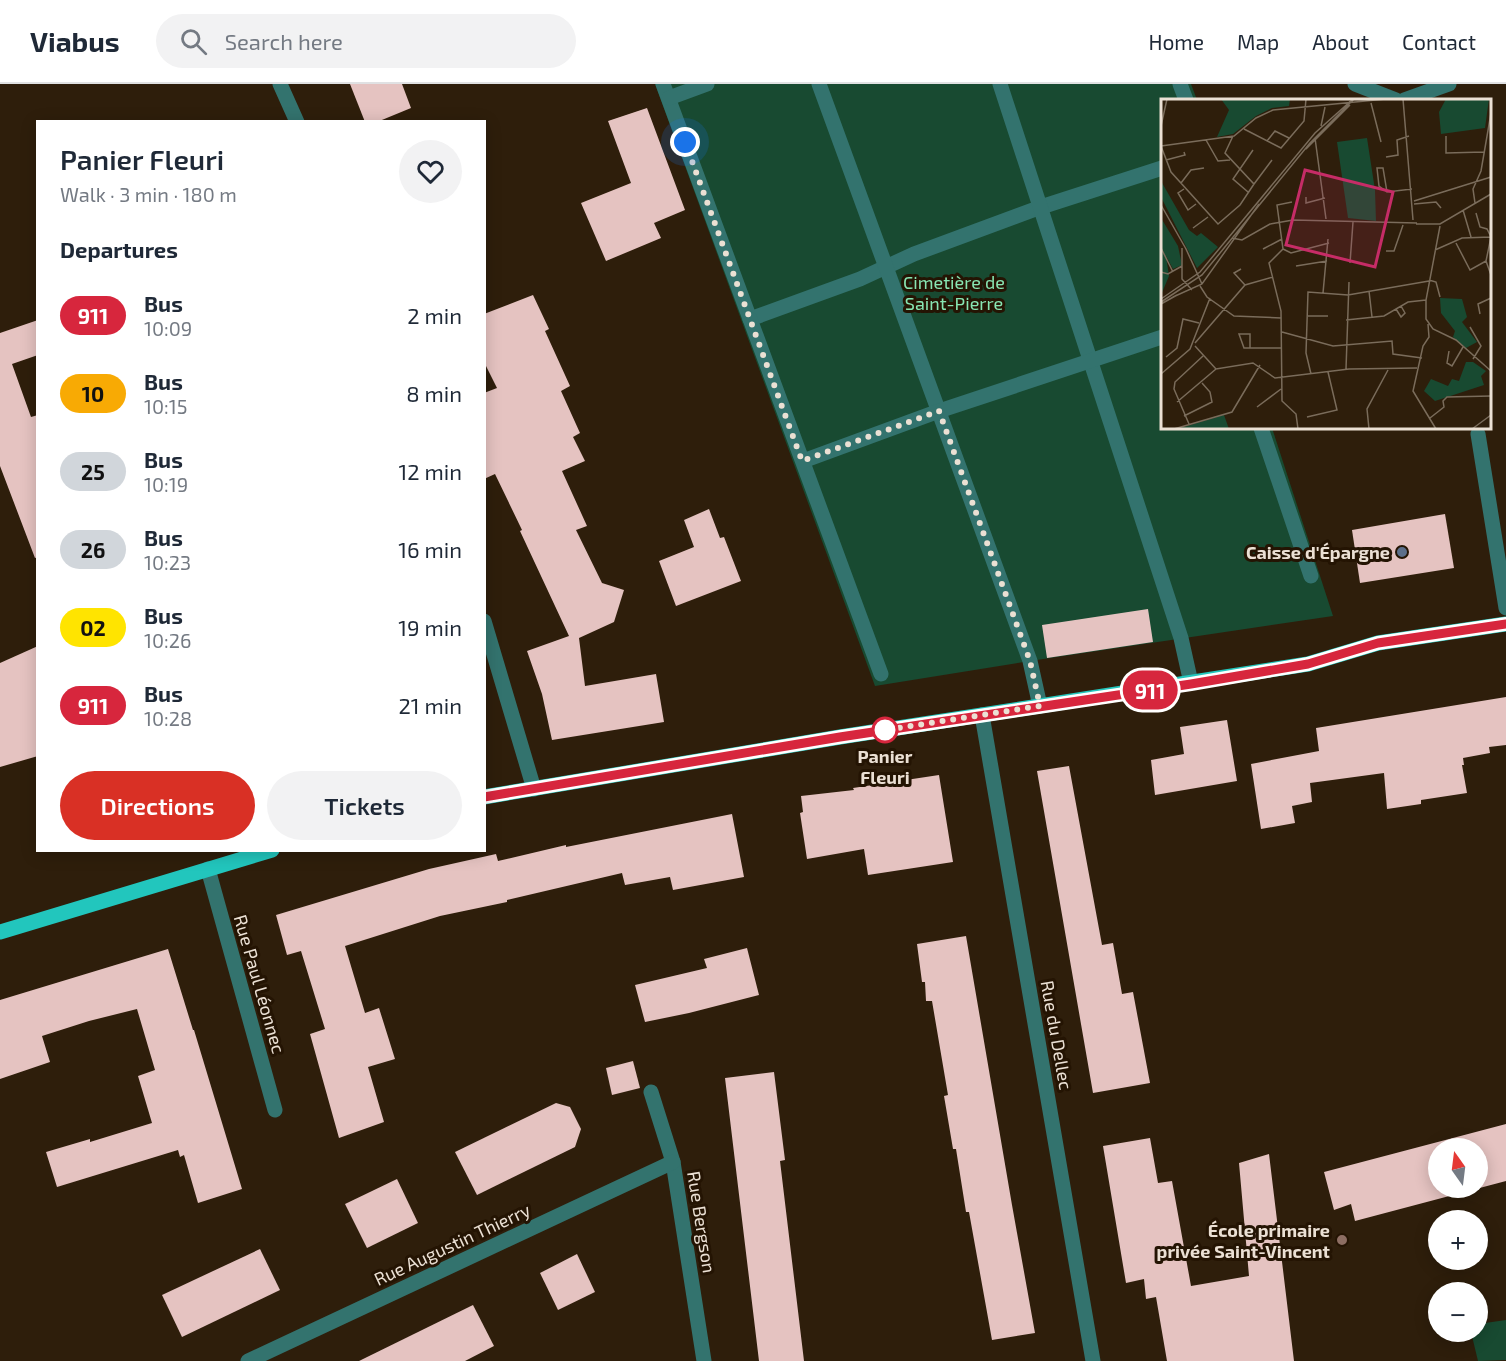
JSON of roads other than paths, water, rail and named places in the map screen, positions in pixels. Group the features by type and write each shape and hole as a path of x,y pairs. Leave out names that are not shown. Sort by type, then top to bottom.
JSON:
{"main road":[{"path":"486,797 840,737 1191,684 1308,664 1378,643 1506,624"},
{"path":"0,932 265,852"}],"street":[{"path":"280,84 296,120"},
{"path":"706,84 666,91 881,674"},
{"path":"819,84 1030,661 1040,706"},
{"path":"1000,84 1181,638 1191,684"},
{"path":"1180,84 1186,99"},
{"path":"1355,84 1394,99"},
{"path":"1379,84 1396,99"},
{"path":"1407,99 1449,84"},
{"path":"750,319 860,279 914,254 1041,207 1161,168"},
{"path":"802,461 939,411 1161,337"},
{"path":"1261,429 1311,576"},
{"path":"1478,434 1506,608"},
{"path":"486,628 534,789"},
{"name":"Rue du Dellec","path":"982,715 1093,1361"},
{"name":"Rue Paul Léonnec","path":"208,869 275,1110"},
{"name":"Rue Bergson","path":"651,1092 672,1162 704,1361"},
{"name":"Rue Augustin Thierry","path":"248,1361 672,1162"}],"place":[{"name":"Caisse d'Épargne","path":"1402,552"},
{"name":"Panier Fleuri","path":"885,730"},
{"name":"École primaire privée Saint-Vincent","path":"1342,1240"}],"park label":[{"name":"Cimetière de Saint-Pierre","path":"954,292"}]}
